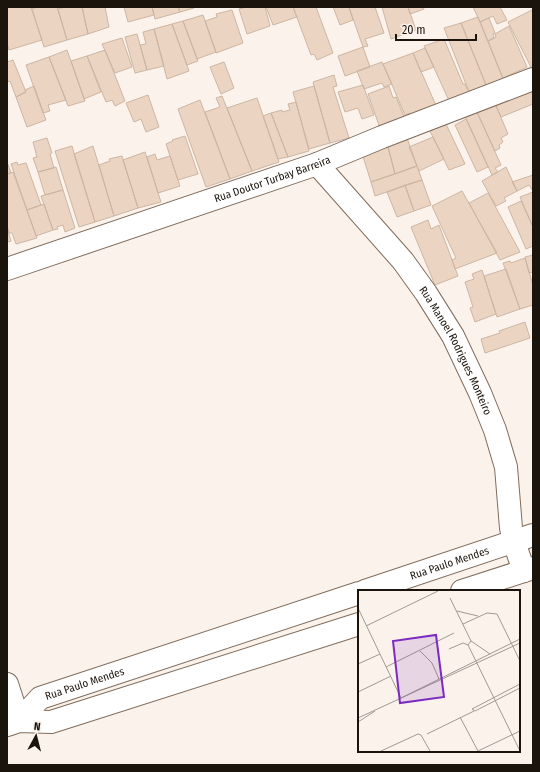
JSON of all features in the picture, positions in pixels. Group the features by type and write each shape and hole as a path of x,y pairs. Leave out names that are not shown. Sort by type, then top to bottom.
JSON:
{"street":[{"name":"Rua Doutor Turbay Barreira","path":"7,269 317,164 533,79"},
{"name":"Rua Manoel Rodrigues Monteiro","path":"317,164 403,261 426,293 453,336 470,369 495,430 506,467 511,528 523,539 529,569"},
{"name":"Rua Paulo Mendes","path":"368,590 523,539"},
{"path":"465,590 529,569"},
{"name":"Rua Paulo Mendes","path":"13,723 40,698 358,593"},
{"path":"7,684 13,723 51,722 358,624"}],"building":[{"path":"7,7 31,7 42,40 9,50 7,43"},
{"path":"37,7 57,7 67,40 44,47 32,9"},
{"path":"65,7 82,7 88,34 67,40 58,9"},
{"path":"82,7 105,7 109,27 88,34"},
{"path":"124,7 152,7 154,15 128,22"},
{"path":"152,7 178,7 180,12 155,19"},
{"path":"178,7 194,7 194,8 180,12"},
{"path":"247,7 265,7 270,26 247,34 239,9"},
{"path":"266,7 293,7 297,17 273,25"},
{"path":"293,7 316,7 333,53 317,60 314,54 311,55"},
{"path":"333,7 349,7 353,20 340,25"},
{"path":"349,7 375,7 384,33 365,39 368,46 363,47"},
{"path":"382,7 408,7 416,30 391,39"},
{"path":"408,7 423,7 424,9 410,14"},
{"path":"473,7 500,7 507,20 497,24 493,16 480,22"},
{"path":"232,10 243,43 216,53 205,21 217,17 216,14"},
{"path":"532,10 533,12 533,71 508,22"},
{"path":"203,15 216,52 197,59 183,21"},
{"path":"478,17 505,84 488,90 461,23"},
{"path":"489,18 495,33 493,34 494,38 488,41 480,22"},
{"path":"183,21 198,61 187,65 172,24"},
{"path":"461,23 488,90 471,97 444,28"},
{"path":"172,24 189,71 167,79 154,29"},
{"path":"509,26 527,67 503,78 488,41 496,37 495,34"},
{"path":"154,29 164,66 147,70 140,45 146,44 143,32"},
{"path":"137,34 147,70 135,73 125,37"},
{"path":"122,38 132,67 115,73 102,44"},
{"path":"444,39 463,84 465,84 471,97 451,105 424,46"},
{"path":"363,47 370,67 345,76 338,56"},
{"path":"425,48 434,67 421,72 413,53"},
{"path":"67,50 85,101 68,106 49,57"},
{"path":"105,50 125,101 115,106 112,100 106,102 87,56"},
{"path":"413,53 438,110 412,120 410,113 405,115 383,64"},
{"path":"87,56 101,92 84,99 71,61"},
{"path":"49,57 66,100 48,105 50,111 43,113 26,65"},
{"path":"13,60 26,92 16,97 10,81 7,82 7,62"},
{"path":"224,62 234,88 221,94 210,67"},
{"path":"382,62 392,84 384,87 382,83 364,89 357,71"},
{"path":"334,75 337,86 333,87 349,138 330,143 313,82"},
{"path":"363,85 374,115 362,119 358,108 345,112 338,92"},
{"path":"34,86 46,120 27,127 16,97 26,92 25,90"},
{"path":"314,86 330,143 309,149 293,92"},
{"path":"389,86 393,98 396,97 405,119 380,128 368,94"},
{"path":"533,88 533,104 501,117 495,104"},
{"path":"148,95 159,127 146,132 141,119 134,122 126,103"},
{"path":"222,96 252,171 230,179 205,112 220,107 216,98"},
{"path":"257,98 279,162 252,171 227,108"},
{"path":"200,100 230,179 206,187 178,109"},
{"path":"494,101 508,134 501,138 503,142 499,145 500,148 495,151 476,110"},
{"path":"296,102 309,151 288,157 271,113 282,110 282,112 290,110 288,104"},
{"path":"476,110 501,165 495,168 498,172 492,175 465,116"},
{"path":"271,113 288,157 278,159 263,116"},
{"path":"466,119 488,167 477,172 455,125"},
{"path":"445,122 465,164 449,170 429,129"},
{"path":"185,136 198,174 178,180 166,144 173,141 172,140"},
{"path":"433,137 444,159 419,171 409,147"},
{"path":"47,138 52,153 50,154 54,168 38,172 33,158 37,157 33,142"},
{"path":"407,138 417,166 395,174 387,143"},
{"path":"387,143 395,174 371,182 361,150"},
{"path":"72,146 95,222 79,227 55,151"},
{"path":"93,146 114,216 95,222 74,154"},
{"path":"145,152 161,202 138,208 123,160"},
{"path":"155,154 157,160 170,156 180,186 158,193 147,157"},
{"path":"122,156 138,208 114,216 99,165 110,161 109,159"},
{"path":"7,162 11,173 7,174"},
{"path":"17,162 18,165 26,163 41,205 27,210 11,164"},
{"path":"417,166 422,180 375,196 371,182"},
{"path":"56,167 63,190 45,195 38,172"},
{"path":"506,167 517,191 504,198 506,201 496,206 482,181"},
{"path":"13,172 37,238 16,244 12,233 9,233 7,225 7,174"},
{"path":"533,175 533,191 529,185 517,191 512,182"},
{"path":"422,180 431,205 414,211 405,185"},
{"path":"405,185 414,211 397,217 387,192"},
{"path":"63,190 75,228 65,232 63,225 57,227 58,229 53,230 41,196"},
{"path":"462,191 497,253 455,269 452,260 456,258 432,206"},
{"path":"533,192 533,227 520,197"},
{"path":"488,193 520,252 500,260 469,203"},
{"path":"521,201 533,227 533,246 526,249 508,207"},
{"path":"44,204 53,230 36,236 27,210"},
{"path":"428,220 431,229 439,225 458,276 435,285 411,227"},
{"path":"7,228 11,241 7,242"},
{"path":"533,255 533,272 529,273 525,257"},
{"path":"525,258 533,285 533,305 520,309 503,263 510,261 511,263"},
{"path":"506,269 520,309 497,317 484,276"},
{"path":"482,270 496,314 475,322 470,308 473,307 465,282 474,279 472,274"},
{"path":"525,322 530,338 485,353 481,339 500,333 499,331"}]}
